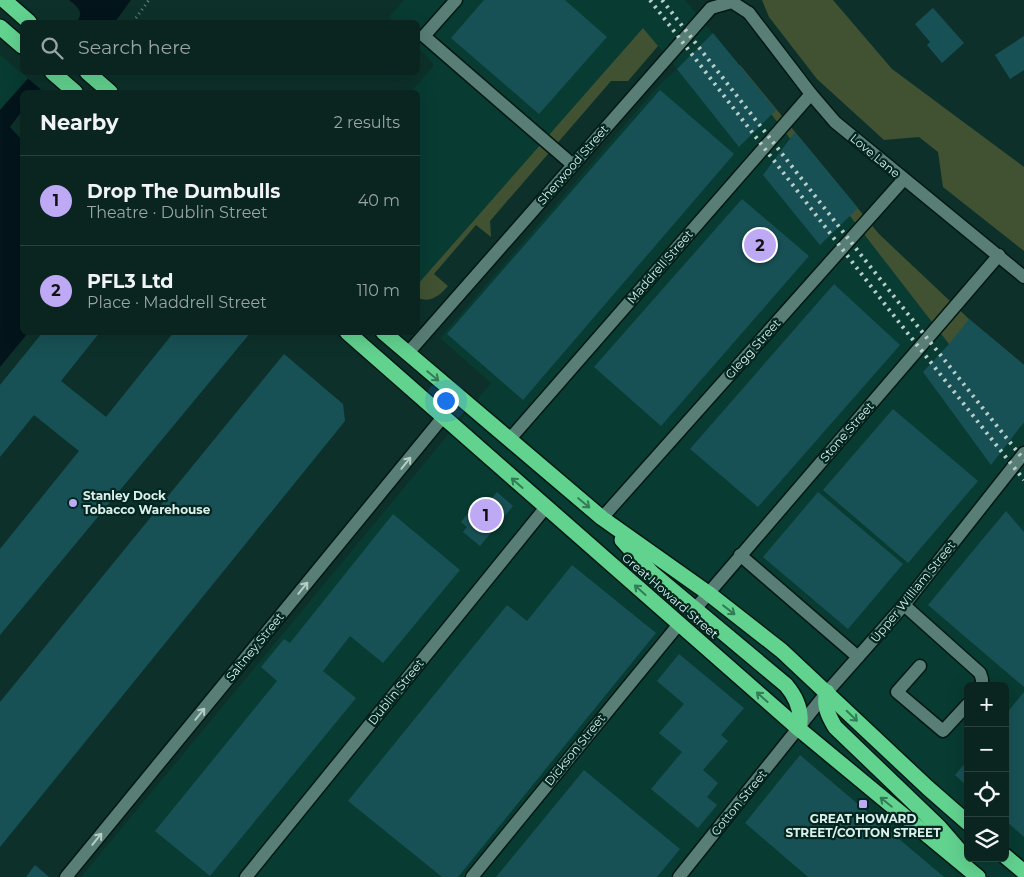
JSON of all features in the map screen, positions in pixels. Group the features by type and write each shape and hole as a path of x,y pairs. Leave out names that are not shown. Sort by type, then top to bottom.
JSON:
{"highway":[{"path":"4,0 27,20"},
{"path":"0,27 20,44"},
{"path":"90,75 108,90"},
{"path":"57,77 73,90"},
{"name":"Great Howard Street","path":"350,335 799,729 978,877"},
{"name":"Great Howard Street","path":"385,335 602,518 708,593 787,656 964,820"},
{"path":"602,518 652,573 782,681 792,692 801,712 799,729"},
{"path":"827,692 826,706 829,717 835,726 939,827 982,877"},
{"path":"1009,859 1024,872"}],"street":[{"path":"456,0 424,36 573,165"},
{"name":"Sherwood Street","path":"407,354 711,8 732,2 748,13"},
{"name":"Love Lane","path":"748,13 835,122 1024,277"},
{"name":"Maddrell Street","path":"509,440 811,94"},
{"name":"Glegg Street","path":"602,518 904,179"},
{"name":"Stone Street","path":"695,609 999,256"},
{"name":"Saltney Street","path":"66,877 443,417"},
{"name":"Upper William Street","path":"799,729 827,692 904,605 1024,452"},
{"name":"Dublin Street","path":"246,877 546,507"},
{"path":"740,555 858,657"},
{"path":"904,605 980,673 982,682"},
{"name":"Dickson Street","path":"472,877 679,624"},
{"path":"920,666 898,692 943,731 964,708"},
{"name":"Cotton Street","path":"679,877 799,729"}],"path":[{"path":"134,20 149,0"}],"shaded area":[{"path":"69,0 131,0 116,20 78,20 80,12"},
{"path":"404,0 685,0 879,234 969,319 1024,365 1024,877 81,877 491,383 440,338 660,84 677,69 643,28 420,282 420,90 413,90 434,65 420,49 420,20 392,20 389,17"},
{"path":"762,0 833,0 892,69 1024,167 1024,251 943,187 938,152 919,137 884,140 817,79 769,17"},
{"path":"643,28 658,46 628,81 611,81 490,221 491,237 476,225 434,274 448,286 445,290 431,299 420,298 420,282"},
{"path":"0,55 20,71 20,75 24,75 28,78 0,110"},
{"path":"740,65 879,234 969,319 1024,365 1024,422 1021,426 949,344 737,70"},
{"path":"31,75 54,75 40,90 20,90 20,114 10,127 20,138 20,335 26,335 0,367 0,110"}],"pier":[{"path":"28,75 56,75 44,90 26,77"}],"building":[{"path":"484,0 565,0 607,37 539,114 451,38"},
{"path":"933,8 964,43 942,63 927,45 930,42 915,24"},
{"path":"713,33 776,110 739,147 677,69"},
{"path":"1024,36 1024,70 1010,79 995,55"},
{"path":"660,90 734,154 523,400 447,334"},
{"path":"795,132 858,208 820,245 763,175"},
{"path":"742,199 809,256 661,426 594,367"},
{"path":"834,284 900,345 758,507 690,449"},
{"path":"969,319 1024,365 1024,422 991,465 923,372"},
{"name":"Stanley Dock Tobacco Warehouse","path":"41,335 98,335 61,381 106,417 172,335 249,335 0,635 0,549 79,451 34,415 0,457 0,385"},
{"path":"284,354 343,404 345,421 0,847 0,702"},
{"path":"893,409 978,481 908,563 823,490"},
{"path":"497,492 513,506 480,546 463,532 467,527 461,522 476,503 483,509"},
{"path":"818,492 903,564 848,629 763,557"},
{"path":"1006,511 1024,532 1024,687 928,605"},
{"path":"393,514 460,570 383,663 350,636 323,671 356,698 210,876 155,831 277,681 261,667 284,639 290,643"},
{"path":"572,565 656,633 458,877 442,877 348,801 507,605 527,621"},
{"path":"679,654 744,708 721,735 728,741 703,770 718,783 707,797 717,805 698,828 651,789 682,752 659,733 684,704 657,681"},
{"path":"1024,692 1024,837 1009,824 1009,710"},
{"path":"800,755 944,877 808,877 745,823"},
{"path":"964,765 964,783 955,775"},
{"path":"584,770 680,849 657,877 496,877"},
{"path":"35,865 49,877 26,877"}],"railway":[{"path":"650,0 887,307 1024,480"},
{"path":"662,0 1024,460"}],"place":[{"name":"PFL3 Ltd","path":"760,245"},
{"name":"Stanley Dock Tobacco Warehouse","path":"73,503"},
{"name":"Drop The Dumbulls","path":"486,515"},
{"name":"GREAT HOWARD STREET/COTTON STREET","path":"863,804"}]}
